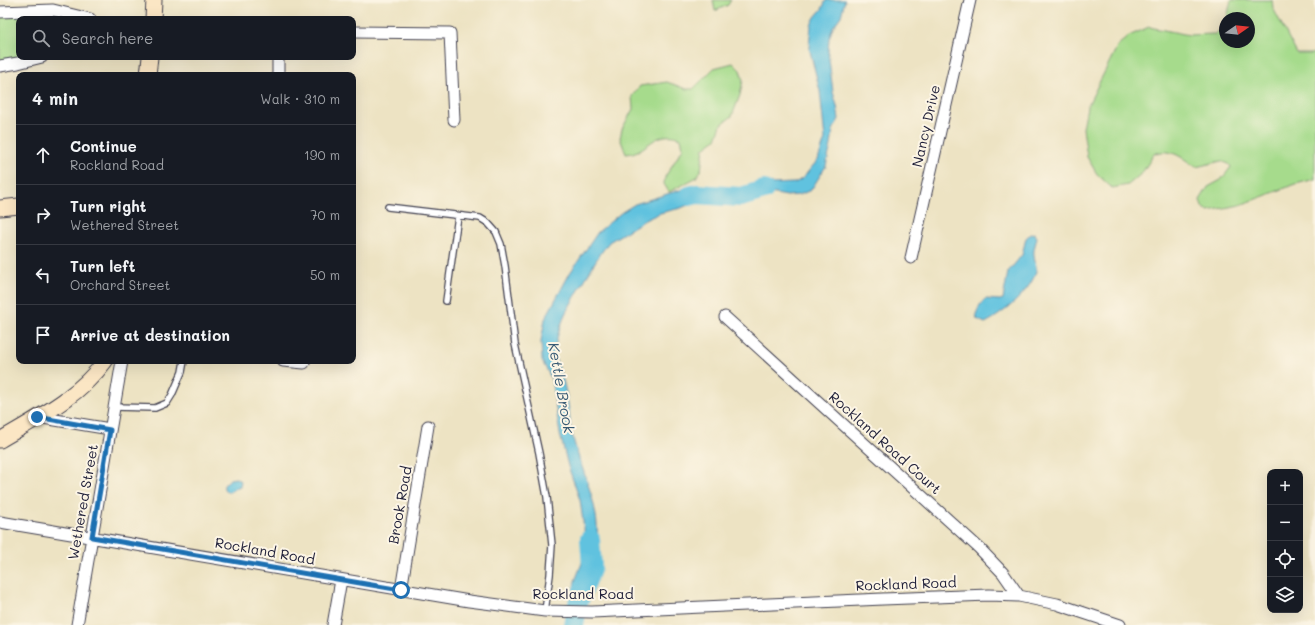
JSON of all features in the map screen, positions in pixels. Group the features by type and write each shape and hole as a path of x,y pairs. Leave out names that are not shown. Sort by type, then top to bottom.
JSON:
{"main road":[{"path":"153,16 154,0"},
{"path":"148,72 150,60"},
{"path":"0,208 16,206"},
{"path":"0,440 74,393 102,364"}],"street":[{"name":"Nancy Drive","path":"911,258 970,0"},
{"path":"0,12 53,10 78,16"},
{"path":"356,32 450,33 454,120"},
{"path":"0,66 30,60"},
{"path":"278,60 278,72"},
{"name":"Rockland Road Court","path":"725,317 987,556 1003,573 1019,596"},
{"name":"Wethered Street","path":"77,625 121,364"},
{"path":"37,417 110,430"},
{"name":"Brook Road","path":"401,590 428,426"},
{"name":"Rockland Road","path":"0,522 401,590 545,611 574,612 922,598 1019,596 1056,604 1120,625"},
{"path":"333,625 341,580"}],"lane":[{"path":"388,207 480,218 488,223 496,232 501,244 515,344 524,391 539,452 547,497 552,545 550,576 545,611"},
{"path":"446,301 458,216"},
{"path":"114,407 155,408 167,403 182,372 183,364"}],"green space":[{"path":"713,0 731,0 728,5 715,11"},
{"path":"1231,0 1272,0 1273,8 1297,54 1312,54 1315,52 1315,179 1296,184 1240,205 1208,211 1202,207 1200,200 1208,187 1221,180 1231,167 1229,164 1221,161 1196,167 1176,154 1160,152 1154,154 1142,173 1128,185 1112,188 1097,174 1087,157 1083,128 1087,107 1118,45 1129,36 1149,27 1189,35 1215,34 1219,30 1219,48 1255,48 1255,12 1228,12"},
{"path":"58,11 78,16 16,16 16,60 27,60 0,66 0,13"},
{"path":"733,63 740,70 743,80 740,95 732,116 721,125 716,139 704,148 701,170 697,177 669,192 664,184 665,177 683,148 681,138 664,136 658,138 634,153 626,154 620,138 622,129 633,109 632,96 640,86 667,82 686,89 693,89 714,68"}],"water":[{"name":"Kettle Brook","path":"826,0 845,0 841,16 833,27 829,38 828,51 833,92 839,119 833,130 826,166 811,190 799,195 787,196 764,192 753,199 734,205 695,202 681,208 660,213 645,220 609,242 598,257 565,314 553,355 563,381 575,447 593,499 597,526 595,551 579,604 577,625 569,625 575,581 582,563 586,543 580,500 568,466 560,434 551,378 542,361 541,341 545,319 570,273 598,232 622,212 635,204 680,190 733,198 768,184 795,183 803,178 818,160 825,139 820,91 809,47 811,25 815,17 822,9"},
{"path":"1034,233 1037,237 1034,249 1036,271 1029,286 1023,294 1000,314 985,323 977,319 976,314 980,305 985,299 1003,299 1008,272 1022,255 1026,238 1030,234"},
{"path":"236,478 241,481 240,486 230,492 226,491 224,489 224,485 230,479"}],"waterway":[{"name":"Kettle Brook","path":"689,196 697,194 741,197 764,190"},
{"name":"Kettle Brook","path":"574,625 578,603 592,567 590,539"}],"route":[{"path":"37,417 110,430 92,537 401,590"}]}
